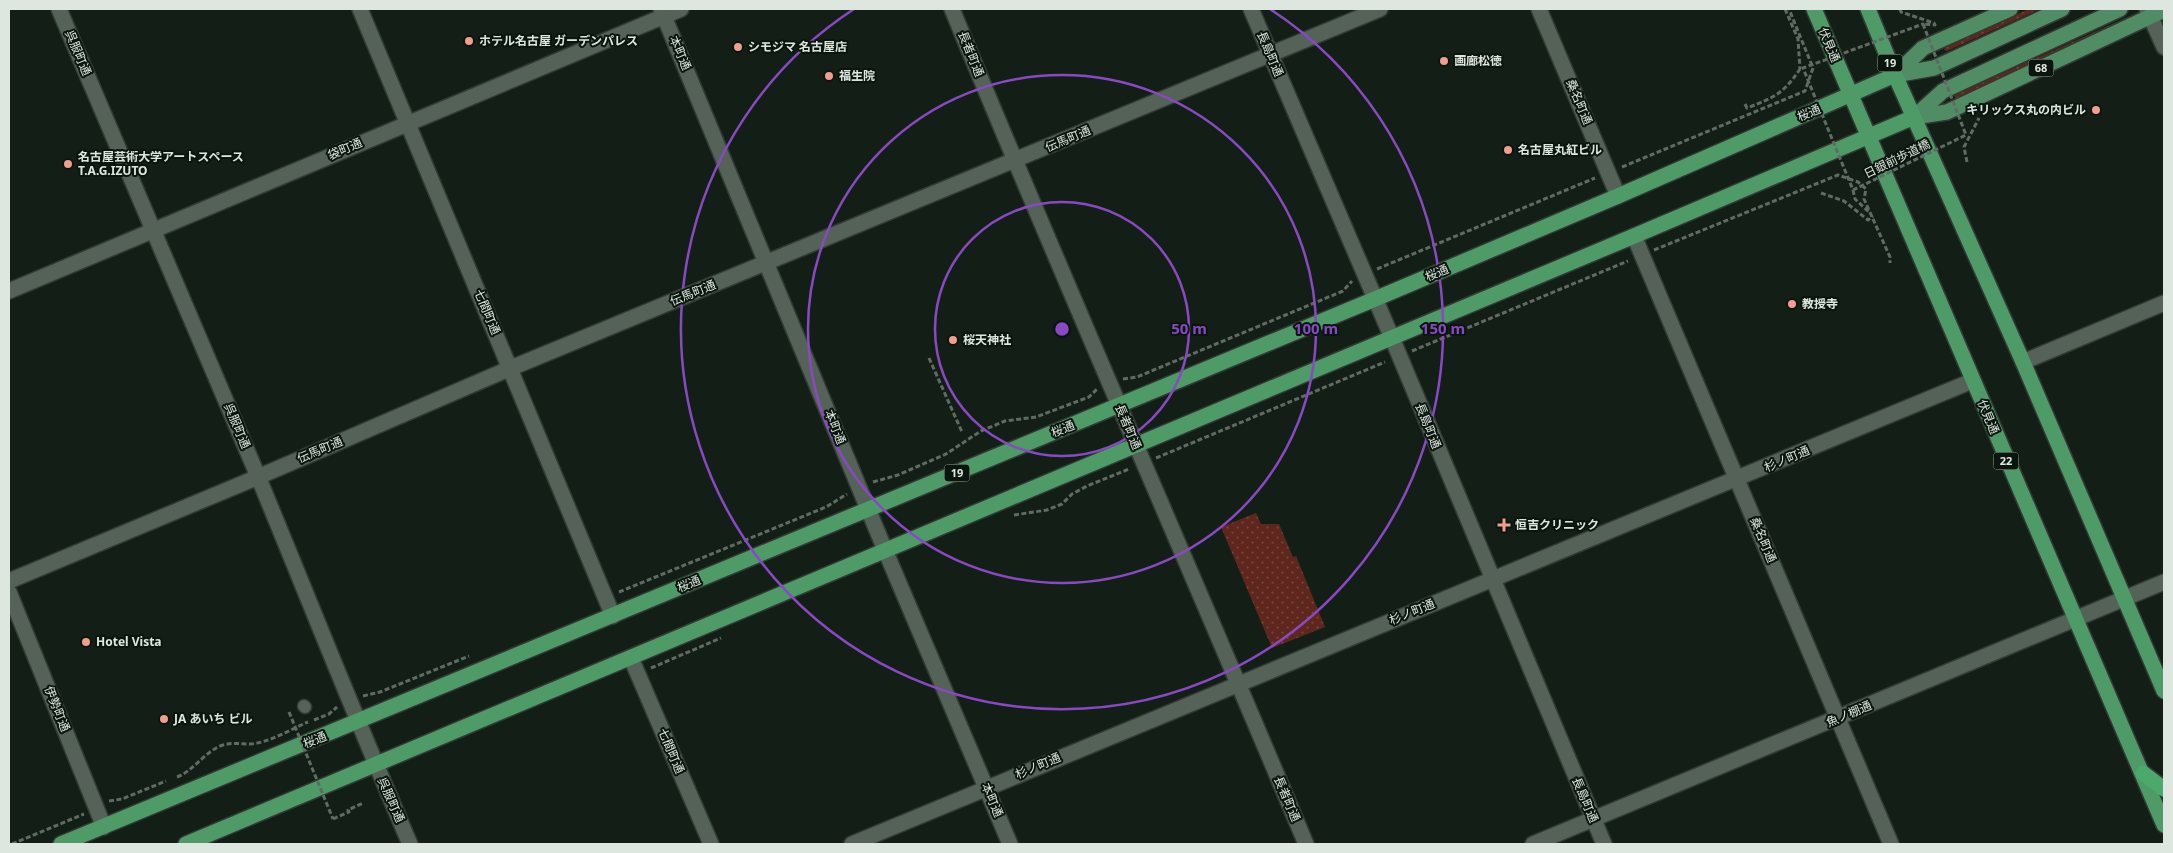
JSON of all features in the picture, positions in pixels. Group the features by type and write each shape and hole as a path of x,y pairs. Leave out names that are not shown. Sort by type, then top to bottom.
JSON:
{"highway":[{"name":"伏見通","path":"1814,9 2164,825"},
{"name":"19","path":"1868,9 1914,117"},
{"name":"桜通","path":"61,844 1375,299 1618,196 1895,75"},
{"path":"186,844 1136,446 1914,117 2023,362 2164,691"},
{"path":"2143,773 2164,789"}],"main road":[{"path":"1895,75 1923,48 2010,9"},
{"name":"桜通","path":"1895,75 1934,68 2062,9"},
{"name":"68","path":"1914,117 1943,91 2120,9"},
{"name":"68","path":"1914,117 1947,112 2154,12"}],"street":[{"name":"呉服町通","path":"59,9 155,229 357,722 410,844"},
{"name":"七間町通","path":"360,9 613,616"},
{"name":"袋町通","path":"9,291 407,123 663,12 681,9"},
{"name":"長者町通","path":"952,9 1108,381 1239,683 1306,844"},
{"name":"長島町通","path":"1251,9 1400,356 1604,844"},
{"name":"伝馬町通","path":"9,581 258,477 511,368 1380,9"},
{"name":"桑名町通","path":"1539,9 1618,196"},
{"name":"本町通","path":"663,12 885,550 1010,844"},
{"path":"2154,12 2164,47"},
{"name":"桑名町通","path":"1634,236 1891,844"},
{"path":"2023,362 2164,303"},
{"name":"杉ノ町通","path":"852,844 1239,683 1737,480 1972,381"},
{"name":"魚ノ棚通","path":"1533,844 1838,719 2074,618 2164,582"},
{"name":"伊勢町通","path":"9,592 104,827"},
{"name":"七間町通","path":"631,658 711,844"}],"path":[{"path":"605,596 623,591 826,507 843,495 876,480 886,480 898,476 946,454 981,431 1005,421 1036,417 1089,397 1108,381 1137,377 1343,291 1349,286 1352,279 1804,91 1813,68 1787,9"},
{"name":"日銀前歩道橋","path":"1787,9 1798,39 1801,68 1853,190 1971,131"},
{"path":"1745,104 1747,108 1775,97 1787,88 1801,68 1923,24 1935,25 1934,23 1901,12 1900,9"},
{"path":"1923,24 1966,135"},
{"path":"1968,162 1964,147 1979,118"},
{"path":"1010,515 1047,510 1062,504 1072,494 1087,486 1838,175 1858,182 1866,189 1864,199 1890,257 1890,263"},
{"path":"1853,190 1855,200 1873,216"},
{"path":"1821,193 1844,201 1868,220 1873,216"},
{"path":"929,358 962,432"},
{"path":"638,674 730,635"},
{"path":"12,844 81,816 106,801 122,799 180,776 202,756 222,746 237,742 250,744 263,741 329,714 338,706 380,692 477,652"},
{"path":"289,712 333,819 363,803"},
{"path":"325,803 334,800"}],"shaded area":[{"path":"2029,9 2040,9 1947,51 1944,50 1945,47"},
{"path":"2130,16 2129,21 1956,100 1954,95"},
{"path":"1256,513 1261,524 1279,524 1293,557 1296,556 1325,627 1272,648 1221,527"}],"place":[{"name":"ホテル名古屋 ガーデンパレス","path":"469,41"},
{"name":"シモジマ 名古屋店","path":"738,47"},
{"name":"画廊松徳","path":"1444,61"},
{"name":"福生院","path":"829,76"},
{"name":"キリックス丸の内ビル","path":"2096,110"},
{"name":"名古屋丸紅ビル","path":"1508,150"},
{"name":"名古屋芸術大学アートスペース T.A.G.IZUTO","path":"68,164"},
{"name":"教授寺","path":"1792,304"},
{"name":"桜天神社","path":"953,340"},
{"name":"恒吉クリニック","path":"1504,525"},
{"name":"Hotel Vista","path":"86,642"},
{"name":"JA あいち ビル","path":"164,719"}]}
